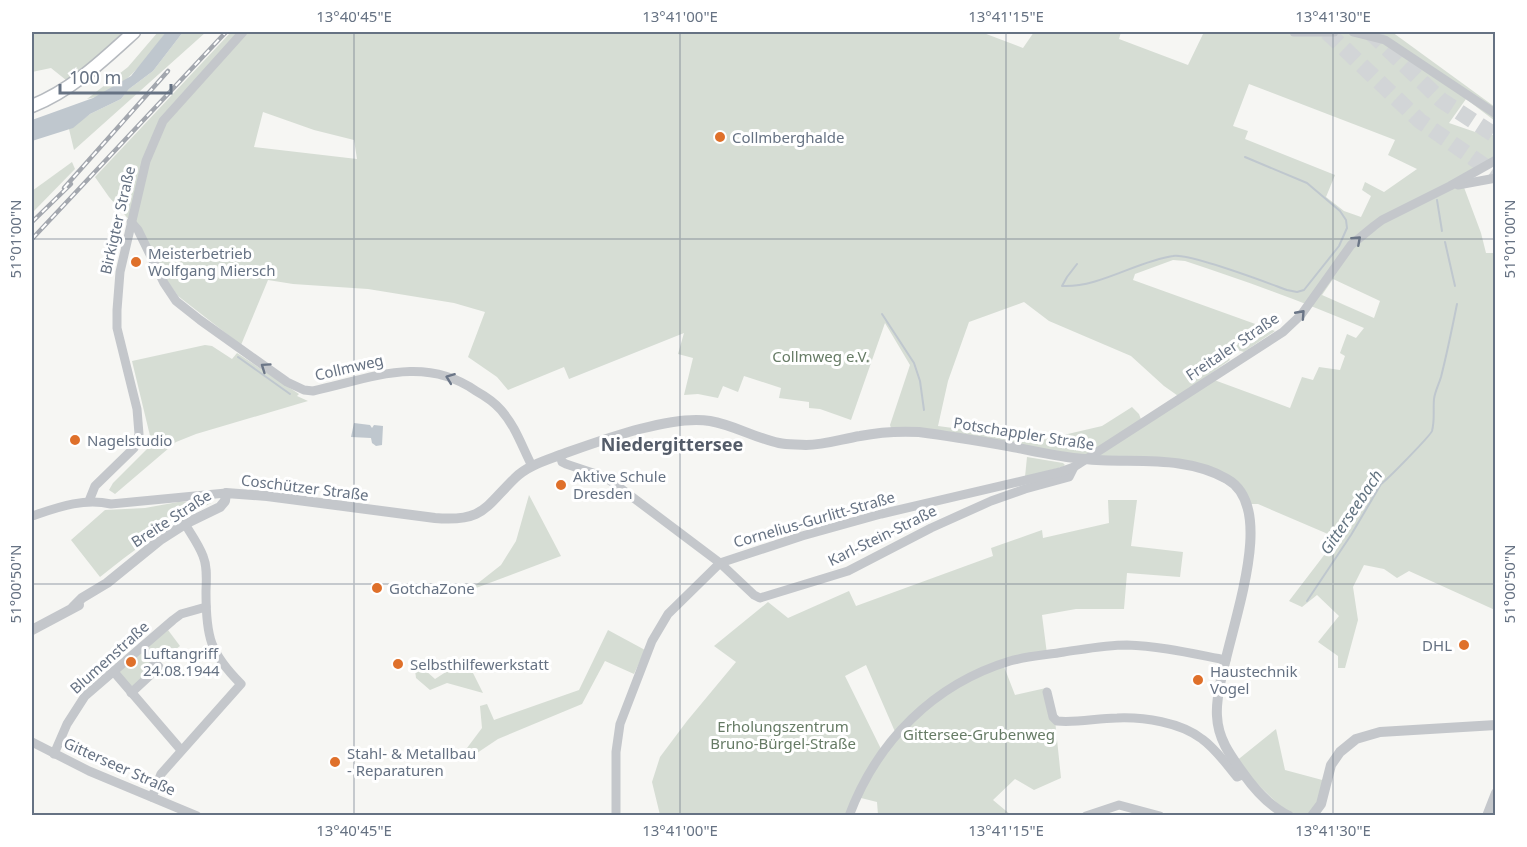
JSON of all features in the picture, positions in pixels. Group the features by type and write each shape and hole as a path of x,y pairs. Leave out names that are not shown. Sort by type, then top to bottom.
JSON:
{"main road":[{"path":"32,106 85,76 134,32"}],"street":[{"name":"Birkigter Straße","path":"90,501 95,486 134,448 139,434 137,409 117,328 118,287 146,160 163,121 243,32"},
{"path":"1294,32 1334,32"},
{"path":"1353,32 1385,40 1496,114"},
{"name":"Freitaler Straße","path":"1086,459 1283,332 1301,315 1351,245 1382,220 1496,160"},
{"path":"1449,186 1496,178"},
{"name":"Collmweg","path":"131,222 138,230 164,283 176,300 209,327 287,382 304,390 313,391 393,372 424,372 448,376 470,386 500,408 519,436 527,469"},
{"name":"Potschappler Straße","path":"527,469 608,439 685,420 697,420 727,425 777,442 790,444 814,445 892,431 919,432 1086,459 1144,460 1185,465 1225,478 1241,491 1246,500 1250,513 1250,548 1244,585 1217,698 1217,723 1223,742 1244,774 1262,796 1289,816"},
{"name":"Karl-Stein-Straße","path":"560,455 562,462 605,477 615,484 720,563 760,598 848,571 931,528 991,501 1070,477 1074,467"},
{"name":"Cornelius-Gurlitt-Straße","path":"616,816 616,757 620,724 652,641 668,614 720,563 801,536 1060,472 1086,459"},
{"name":"Coschützer Straße","path":"32,516 70,504 90,501 111,504 129,503 226,493 267,496 452,520 484,510 527,469"},
{"name":"Breite Straße","path":"32,630 88,600 160,540 185,524 220,507 225,501 226,493"},
{"path":"152,797 161,774 241,684 223,667 216,656 210,637 206,607 206,568 203,556 185,524"},
{"name":"Blumenstraße","path":"54,753 75,709 85,696 181,614 206,607"},
{"path":"849,816 869,774 889,742 929,703 972,676 1011,661 1100,646 1127,645 1226,660"},
{"path":"131,693 159,667 142,646"},
{"path":"114,672 181,750"},
{"path":"1047,692 1053,717 1057,721 1118,718 1172,725 1204,739 1237,777 1244,774"},
{"path":"1312,816 1321,804 1331,765 1340,752 1356,739 1380,732 1496,725"},
{"path":"1484,726 1496,732"},
{"name":"Gitterseer Straße","path":"32,742 84,769 197,816"},
{"path":"1487,816 1496,793"},
{"path":"1086,816 1119,805 1160,816"}],"green space":[{"path":"32,32 123,32 98,56 66,80 51,68 32,72"},
{"path":"158,32 166,32 123,82 100,96 87,99 128,67"},
{"path":"183,32 206,32 74,150 69,129 90,114 121,99 129,89 153,71"},
{"name":"Collmweg e.V.","path":"231,32 981,32 1023,48 1034,32 1121,32 1119,39 1188,65 1204,32 1345,33 1379,40 1495,118 1495,121 1466,99 1449,123 1481,134 1495,135 1495,164 1462,182 1486,253 1495,253 1495,610 1409,571 1397,578 1384,569 1364,565 1353,587 1358,620 1345,668 1338,668 1338,656 1318,642 1339,616 1317,595 1302,607 1289,601 1328,550 1336,550 1342,540 1258,504 1248,504 1244,495 1203,470 892,431 890,425 910,365 885,323 851,420 820,409 809,408 809,402 779,398 781,388 744,376 738,392 723,386 718,398 698,394 684,395 693,358 678,354 684,333 569,379 564,367 508,390 497,377 468,357 485,312 454,303 368,289 268,280 241,345 178,296 152,259 131,222 95,177","holes":["1249,84 1395,140 1388,155 1417,169 1384,192 1365,182 1362,190 1371,196 1361,217 1344,211 1326,197 1335,175 1245,139 1248,131 1233,126","263,112 314,130 354,140 357,159 254,147","1173,260 1185,261 1275,292 1364,328 1356,338 1347,334 1340,353 1345,356 1340,370 1319,367 1313,380 1302,377 1290,408 1206,377 1230,360 1226,352 1228,347 1244,352 1275,331 1133,280 1135,274","1333,279 1380,301 1374,318 1322,295","1024,302 1049,321 1131,356 1181,398 1142,422 1139,414 1132,407 1102,426 1042,440 938,426 948,381 969,322"]},
{"path":"1380,32 1392,32 1495,107 1495,112 1381,36"},
{"path":"72,162 75,169 32,213 32,191"},
{"path":"205,345 212,346 232,359 237,353 299,394 297,396 308,401 176,442 115,494 109,490 113,483 148,448 151,440 132,361"},
{"path":"1027,457 1063,463 1065,465 1025,477"},
{"path":"529,495 561,556 468,591 501,565 516,541"},
{"name":"Erholungszentrum Bruno-Bürgel-Straße","path":"1108,500 1137,500 1131,546 1183,552 1180,577 1127,573 1124,609 1076,609 1042,615 1047,654 1003,664 1015,695 1046,688 1055,720 1061,778 1034,790 1015,779 993,800 1011,815 878,815 877,802 857,797 849,815 660,815 652,782 660,757 736,662 714,646 768,602 788,618 849,591 856,606 993,556 991,548 1042,530 1043,538 1109,523","holes":["866,665 896,734 882,751 845,676"]},
{"path":"211,501 153,537 100,577 71,540 105,510"},
{"path":"168,630 180,646 168,655 165,651 156,657 147,646"},
{"path":"608,630 645,650 634,674 605,661 582,704 498,739 465,761 461,756 482,728 480,706 487,704 494,720 579,690"},
{"path":"139,653 143,653 154,665 154,669 134,686 130,686 120,674 120,670"},
{"path":"466,659 483,693 447,683 430,690 416,678 415,670 426,671 435,679"},
{"path":"1276,729 1285,770 1326,781 1312,815 1289,815 1235,762"}],"shaded area":[{"path":"166,32 183,32 153,71 129,89 121,99 90,114 73,128 32,141 32,120 93,98 131,76"},
{"path":"354,423 370,425 372,428 374,425 383,426 382,445 376,446 372,443 371,438 351,437"}],"waterway":[{"path":"1077,264 1062,286 1090,283 1159,259 1182,256 1211,263 1287,290 1297,292 1304,290 1339,246 1347,228 1346,220 1340,211 1307,183 1245,157"},
{"name":"Gitterseebach","path":"1437,200 1442,231"},
{"name":"Gitterseebach","path":"1445,242 1455,286"},
{"name":"Gitterseebach","path":"1307,601 1351,535 1381,484 1432,431 1435,396 1457,304"},
{"path":"882,314 914,363 920,381 924,410"},
{"path":"238,357 290,394"}],"tunnel":[{"path":"1327,32 1420,121 1496,174"},
{"path":"1370,32 1441,100 1496,136"}],"railway":[{"path":"32,239 226,32"},
{"path":"64,188 168,71"},
{"path":"32,222 71,184"}],"place":[{"name":"Collmberghalde","path":"720,137"},
{"name":"Meisterbetrieb Wolfgang Miersch","path":"136,262"},
{"name":"Nagelstudio","path":"75,440"},
{"name":"Aktive Schule Dresden","path":"561,485"},
{"name":"GotchaZone","path":"377,588"},
{"name":"DHL","path":"1464,645"},
{"name":"Luftangriff 24.08.1944","path":"131,662"},
{"name":"Selbsthilfewerkstatt","path":"398,664"},
{"name":"Haustechnik Vogel","path":"1198,680"},
{"name":"Stahl- & Metallbau - Reparaturen","path":"335,762"}],"district":[{"name":"Niedergittersee","path":"672,444"}],"park label":[{"name":"Gittersee-Grubenweg","path":"979,734"}]}
